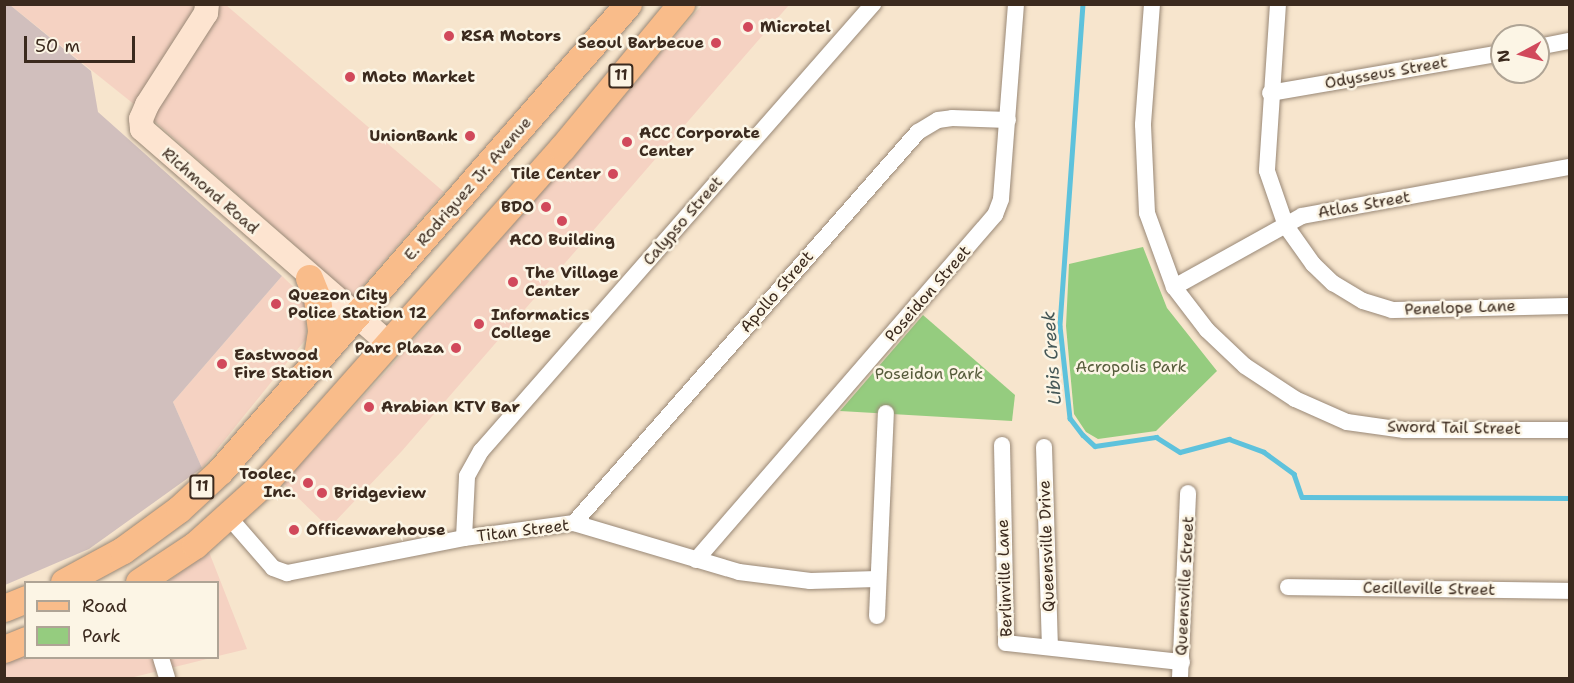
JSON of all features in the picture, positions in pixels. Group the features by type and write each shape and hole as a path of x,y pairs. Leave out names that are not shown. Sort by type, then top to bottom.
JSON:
{"main road":[{"name":"E. Rodriguez Jr. Avenue","path":"66,581 123,550 179,509 220,471 357,318 628,4"},
{"name":"11","path":"141,581 195,545 267,480 562,148 681,4"},
{"path":"528,119 562,148"},
{"path":"309,278 317,298 321,331 316,364"},
{"path":"4,608 24,600"},
{"path":"4,649 24,641"}],"street":[{"name":"Richmond Road","path":"207,4 207,13 147,105 141,126 309,278 389,344"},
{"name":"Calypso Street","path":"464,538 467,476 482,451 873,4"},
{"name":"Poseidon Street","path":"696,560 995,215 1001,199 1016,4"},
{"name":"Sword Tail Street","path":"1152,4 1142,166 1147,213 1174,286 1207,330 1245,366 1295,399 1347,422 1404,430 1569,430"},
{"name":"Penelope Lane","path":"1278,4 1270,93 1267,171 1286,226 1313,264 1333,283 1363,301 1392,310 1569,306"},
{"path":"1550,45 1569,41"},
{"name":"Odysseus Street","path":"1270,93 1490,55"},
{"name":"Apollo Street","path":"574,523 918,132 938,120 952,118 1008,120"},
{"name":"Atlas Street","path":"1174,286 1302,216 1569,167"},
{"path":"877,616 886,413"},
{"name":"Berlinville Lane","path":"1002,444 1004,640 1008,645 1050,646 1181,670"},
{"name":"Queensville Drive","path":"1044,447 1050,646"},
{"name":"Queensville Street","path":"1181,670 1188,494"},
{"name":"Titan Street","path":"227,515 273,568 287,573 464,538 574,523 739,572 810,581 877,579"},
{"name":"Cecilleville Street","path":"1288,587 1569,591"},
{"path":"162,659 167,678"}],"shaded area":[{"path":"4,5 10,5 91,71 98,112 282,276 173,402 202,468 89,549 5,585"},
{"path":"10,5 226,5 444,192 353,297 150,117"},
{"path":"702,5 789,5 401,452 329,528 283,483 387,371"},
{"path":"282,276 305,298 306,339 202,468 173,402"},
{"path":"209,552 247,649 219,656 219,581 168,581"},
{"path":"24,655 24,659 207,659 130,678 5,678 4,663"}],"green space":[{"name":"Acropolis Park","path":"1143,247 1167,308 1217,371 1156,431 1098,439 1086,432 1074,414 1066,326 1069,264"},
{"name":"Poseidon Park","path":"923,315 1015,395 1012,421 840,411"}],"waterway":[{"name":"Libis Creek","path":"1083,4 1060,326 1070,418 1083,435 1095,446 1156,437 1180,452 1229,439 1264,452 1294,474 1302,497 1570,498"}],"place":[{"name":"Microtel","path":"748,27"},
{"name":"RSA Motors","path":"449,36"},
{"name":"Seoul Barbecue","path":"716,43"},
{"name":"Moto Market","path":"350,77"},
{"name":"UnionBank","path":"470,136"},
{"name":"ACC Corporate Center","path":"627,142"},
{"name":"Tile Center","path":"613,174"},
{"name":"BDO","path":"546,207"},
{"name":"ACO Building","path":"562,221"},
{"name":"The Village Center","path":"513,282"},
{"name":"Quezon City Police Station 12","path":"276,304"},
{"name":"Informatics College","path":"479,324"},
{"name":"Parc Plaza","path":"456,348"},
{"name":"Eastwood Fire Station","path":"222,364"},
{"name":"Arabian KTV Bar","path":"369,407"},
{"name":"Toolec, Inc.","path":"308,483"},
{"name":"Bridgeview","path":"322,493"},
{"name":"Officewarehouse","path":"294,530"}]}
